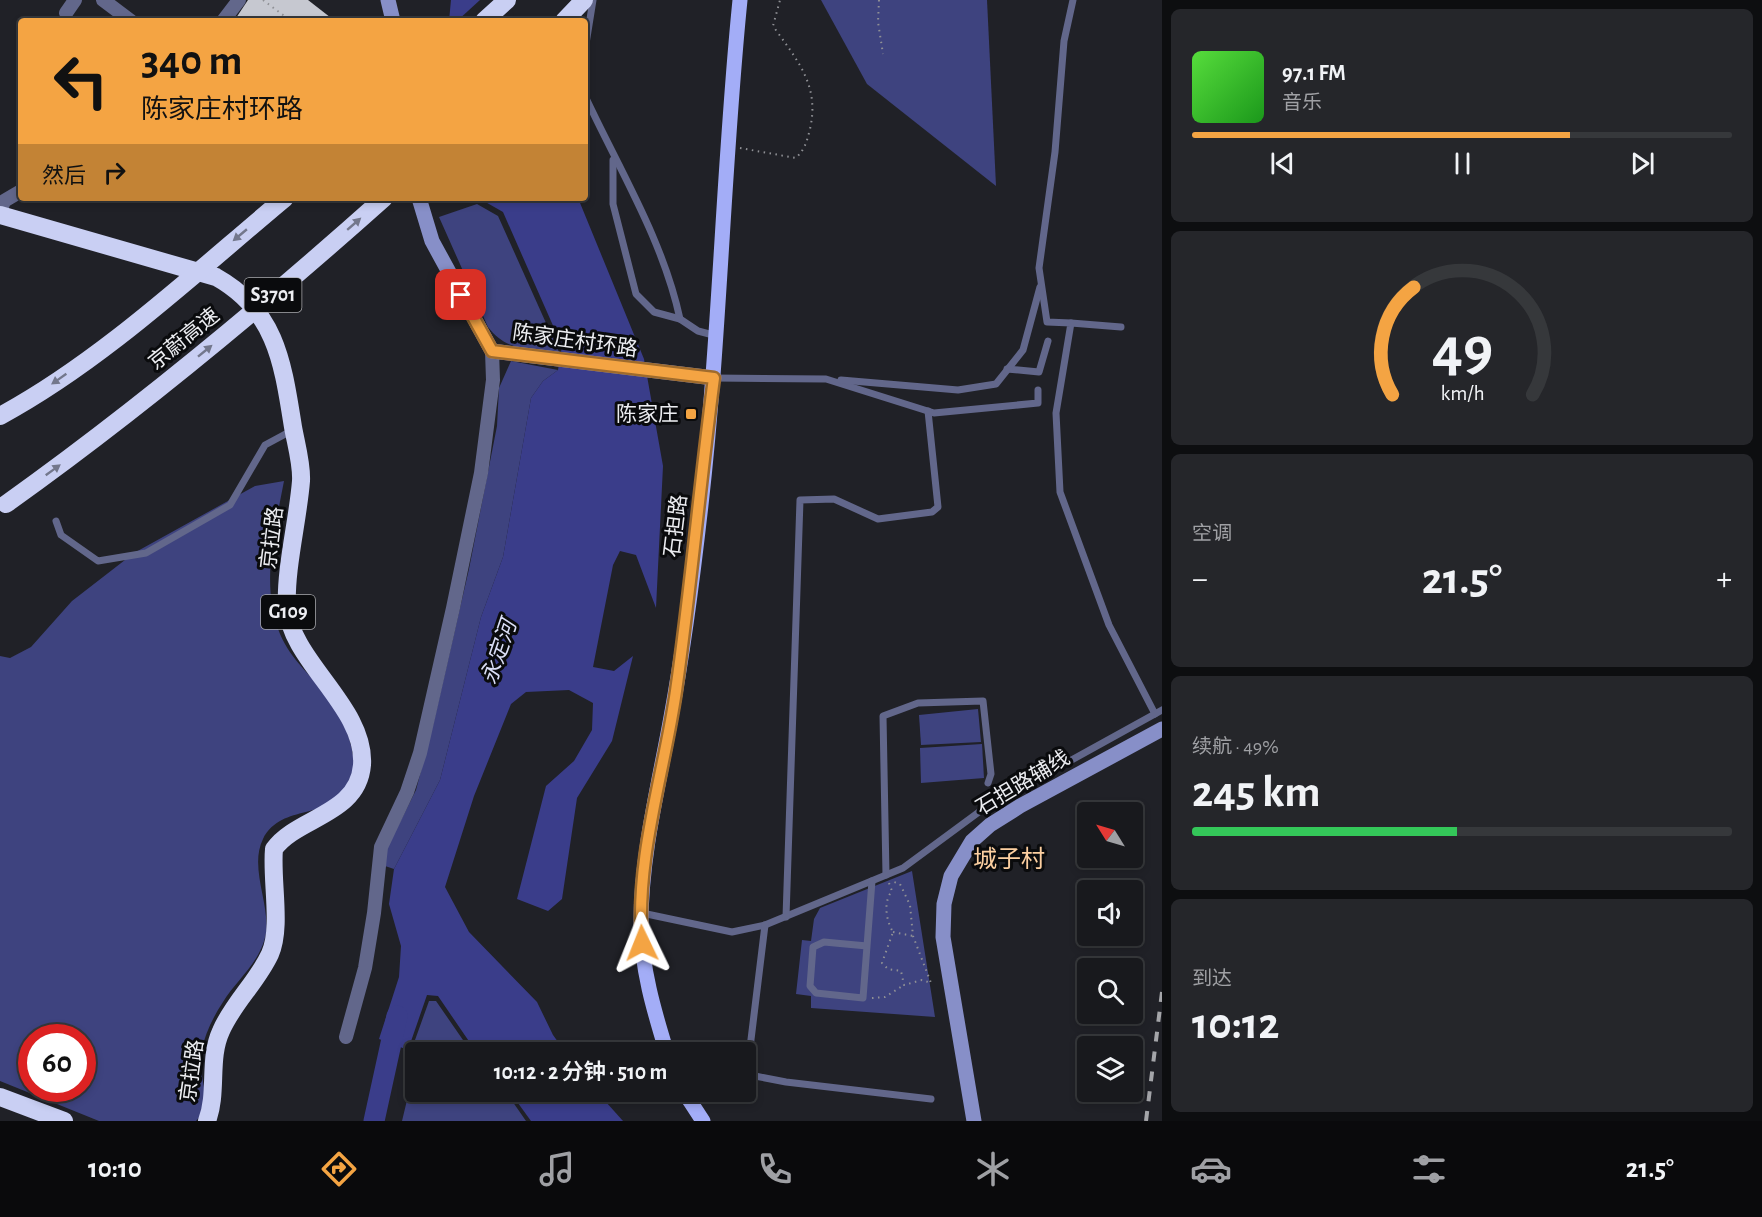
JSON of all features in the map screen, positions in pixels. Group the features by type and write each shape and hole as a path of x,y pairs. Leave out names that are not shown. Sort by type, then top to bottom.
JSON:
{"highway":[{"path":"487,18 507,0"},
{"path":"567,18 584,0"},
{"path":"0,416 57,381 106,345 281,201"},
{"name":"京蔚高速","path":"6,504 80,451 160,388 270,298 381,201"},
{"name":"京拉路","path":"0,213 216,277 231,286 253,307 274,338 284,372 301,477 287,608 296,634 352,723 362,765 352,792 334,810 280,840 274,849 275,930 271,952 220,1032 215,1054 212,1110 207,1121"},
{"path":"0,1097 64,1121"}],"main road":[{"path":"388,0 392,18"},
{"name":"石担路","path":"664,1042 652,1004 644,962 641,913 649,841 676,692 701,506 714,378 728,146 740,0"},
{"name":"陈家庄村环路","path":"420,201 432,240 492,351 714,378"},
{"name":"石担路辅线","path":"974,1121 943,937 944,904 951,876 972,841 990,825 1020,806 1162,729"},
{"path":"691,1102 703,1121"}],"street":[{"path":"66,13 75,0"},
{"path":"103,0 127,18"},
{"path":"225,18 239,0"},
{"path":"0,213 4,201 18,193"},
{"path":"346,1037 365,968 381,847 407,792 420,753 451,619 481,473 493,380 492,351"}],"lane":[{"path":"588,31 593,0"},
{"path":"1073,0 1064,41 1054,152 1039,268 1041,285 1047,321 1121,327"},
{"path":"588,103 658,248 672,282 680,319"},
{"path":"613,157 613,204 636,294 654,312 680,319 698,331 717,336"},
{"path":"714,378 826,379 958,390 996,384 1023,350 1041,285"},
{"path":"641,913 732,932 765,925 786,917 903,867 983,810 1159,712 1109,625 1072,533 1060,492 1056,413 1071,323"},
{"path":"1007,369 1040,372 1048,341"},
{"path":"826,379 934,413 1038,404 1038,390"},
{"path":"786,917 800,500 834,499 878,519 932,512 938,507 928,411"},
{"path":"56,522 61,535 98,561 146,553 230,505 265,445 293,430"},
{"path":"886,875 883,716 918,703 983,701 991,774 988,783"},
{"path":"867,946 825,942 813,947 810,986 816,993 863,998 867,946 872,881"},
{"path":"765,925 748,1064 755,1076 786,1082 931,1099"}],"path":[{"path":"263,0 287,18"},
{"path":"728,146 796,158 805,149 814,109 812,88 773,26 780,0"},
{"path":"879,0 878,22 883,54"},
{"path":"863,998 885,997 904,985 922,980 931,983 913,936 910,905 900,884 888,881 891,891 886,899 887,921 893,932 882,963 888,969 901,971 904,985"},
{"path":"893,932 913,936"}],"shaded area":[{"path":"821,0 987,0 996,186 867,84"},
{"path":"477,204 498,216 559,352 519,348 503,341 488,327 439,217"},
{"path":"511,361 558,370 543,381 531,398 503,557 481,617 440,780 394,869 379,864 416,790 469,569 497,426 499,388"},
{"path":"284,481 271,558 271,597 274,616 280,634 290,652 339,713 353,757 354,769 340,795 330,803 282,820 272,827 263,839 258,861 266,933 254,962 219,1008 205,1039 200,1061 205,1105 196,1121 99,1121 52,1102 96,1102 96,1024 18,1024 18,1088 0,1081 0,656 10,658 31,647 72,601 134,553 255,486"},
{"path":"978,709 981,742 921,745 919,715"},
{"path":"982,744 984,778 921,783 920,748"},
{"path":"912,871 935,1017 811,1008 811,996 796,994 802,940 811,941 814,919 820,908"},
{"path":"429,1001 436,1001 464,1042 414,1042"},
{"path":"407,1102 513,1102 526,1121 402,1121"}],"water":[{"path":"451,0 506,0 511,18 449,18"},
{"path":"484,201 579,201 644,359 663,466 656,608 636,555 620,551 613,565 593,667 614,671 633,656 612,741 577,798 562,899 548,911 517,899 546,786 574,761 592,730 593,703 569,690 526,692 511,704 474,796 445,887 469,932 537,1002 558,1042 469,1042 438,996 427,995 411,1042 405,1042 405,1049 379,1039 399,977 401,946 389,904 394,869 440,780 481,617 503,557 531,398 543,381 558,370 562,346 503,212"},
{"path":"517,1102 606,1102 623,1121 531,1121"}],"pier":[{"path":"480,0 510,0 514,18 460,18"}],"building":[{"path":"248,0 308,0 331,18 236,18"}],"waterway":[{"name":"永定河","path":"374,1121 397,1016"}],"railway":[{"path":"1146,1121 1162,992"}],"place":[{"name":"陈家庄","path":"691,414"}],"district":[{"name":"城子村","path":"1009,860"}],"route":[{"path":"461,295 492,351 714,378 701,506 676,692 643,885 642,943"}]}
